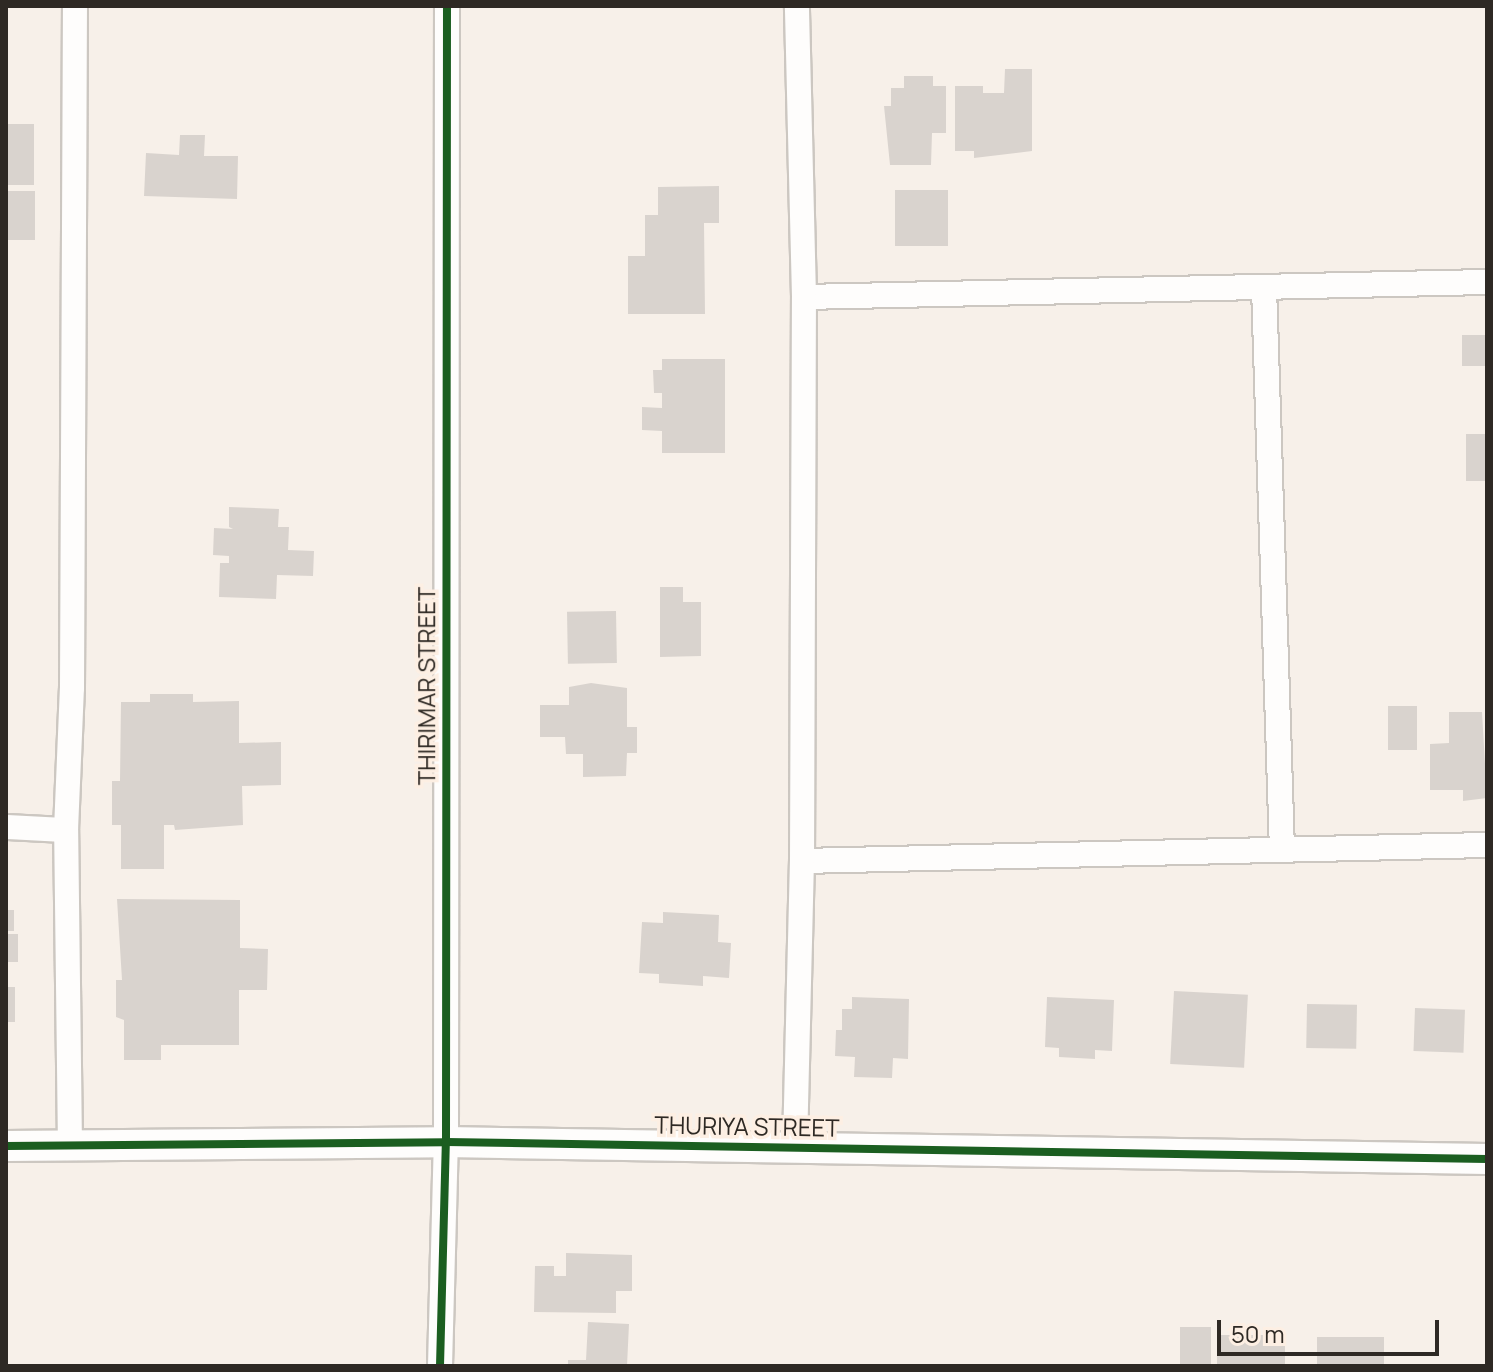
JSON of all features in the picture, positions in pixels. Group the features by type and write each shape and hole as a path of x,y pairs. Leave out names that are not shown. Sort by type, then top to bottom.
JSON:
{"street":[{"path":"70,1147 66,830 72,688 75,6"},
{"name":"THIRIMAR STREET","path":"440,1366 446,1142 447,6"},
{"path":"795,1146 802,861 804,297 797,6"},
{"path":"804,297 1487,282"},
{"path":"1264,287 1282,850"},
{"path":"6,827 66,830"},
{"path":"802,861 1487,845"},
{"name":"THURIYA STREET","path":"6,1146 446,1142 1487,1159"}],"building":[{"path":"1005,69 1032,69 1032,151 974,158 974,151 955,151 955,86 983,86 983,93 1004,93"},
{"path":"904,76 933,76 933,86 946,86 946,133 932,133 931,165 890,165 884,106 891,106 891,88 904,88"},
{"path":"6,124 34,124 34,185 6,185"},
{"path":"180,135 205,135 204,156 238,156 237,199 144,196 146,153 179,155"},
{"path":"719,186 719,223 704,223 705,314 628,314 628,256 645,256 645,215 658,215 658,187"},
{"path":"895,190 948,190 948,246 895,246"},
{"path":"6,191 35,191 35,240 6,240"},
{"path":"1462,335 1487,335 1487,366 1462,366"},
{"path":"662,359 725,359 725,453 662,453 662,431 642,430 642,407 662,408 662,393 654,393 653,370 662,370"},
{"path":"1466,434 1487,434 1487,481 1466,481"},
{"path":"229,507 279,509 278,527 289,527 288,550 314,551 313,576 277,575 276,599 219,597 220,563 229,563 229,556 213,555 214,528 233,529 229,527"},
{"path":"660,587 683,587 683,602 701,602 701,656 660,657"},
{"path":"616,611 617,663 568,664 567,612"},
{"path":"591,683 627,688 627,727 637,727 637,753 627,753 626,776 583,777 583,754 566,754 565,737 540,737 540,705 569,705 569,687"},
{"path":"150,694 193,694 193,702 239,701 239,743 281,742 281,785 242,786 243,825 175,830 174,825 164,825 164,869 121,869 121,825 112,825 112,781 120,781 121,702 150,702"},
{"path":"1388,706 1417,706 1417,750 1388,750"},
{"path":"1449,712 1482,712 1487,798 1463,801 1463,790 1430,790 1430,744 1449,743"},
{"path":"117,899 240,900 240,948 268,949 267,990 239,990 239,1045 161,1045 161,1060 124,1060 124,1020 116,1017 116,980 122,980"},
{"path":"6,910 14,910 14,931 6,931"},
{"path":"663,912 719,915 718,942 731,943 729,978 703,976 703,986 659,983 659,974 639,973 642,922 663,923"},
{"path":"6,934 18,934 18,962 6,962"},
{"path":"6,987 15,987 15,1022 6,1022"},
{"path":"1174,991 1248,995 1244,1068 1170,1064"},
{"path":"852,997 909,999 908,1059 893,1058 892,1078 854,1077 855,1057 835,1056 836,1030 842,1030 842,1009 852,1009"},
{"path":"1047,997 1114,1000 1112,1051 1095,1050 1095,1059 1059,1057 1059,1048 1045,1047"},
{"path":"1307,1004 1357,1005 1356,1049 1306,1048"},
{"path":"1415,1008 1465,1010 1463,1053 1413,1051"},
{"path":"566,1253 632,1255 632,1291 616,1291 616,1313 534,1312 535,1266 554,1266 554,1276 566,1276"},
{"path":"588,1322 629,1324 627,1366 568,1366 568,1360 586,1360"},
{"path":"1180,1327 1211,1327 1211,1366 1180,1366"},
{"path":"1217,1335 1285,1335 1285,1366 1217,1366"},
{"path":"1317,1337 1384,1337 1384,1366 1317,1366"}],"cycle path":[{"path":"440,1366 446,1142 447,6"},
{"path":"6,1146 446,1142 1487,1159"}]}
